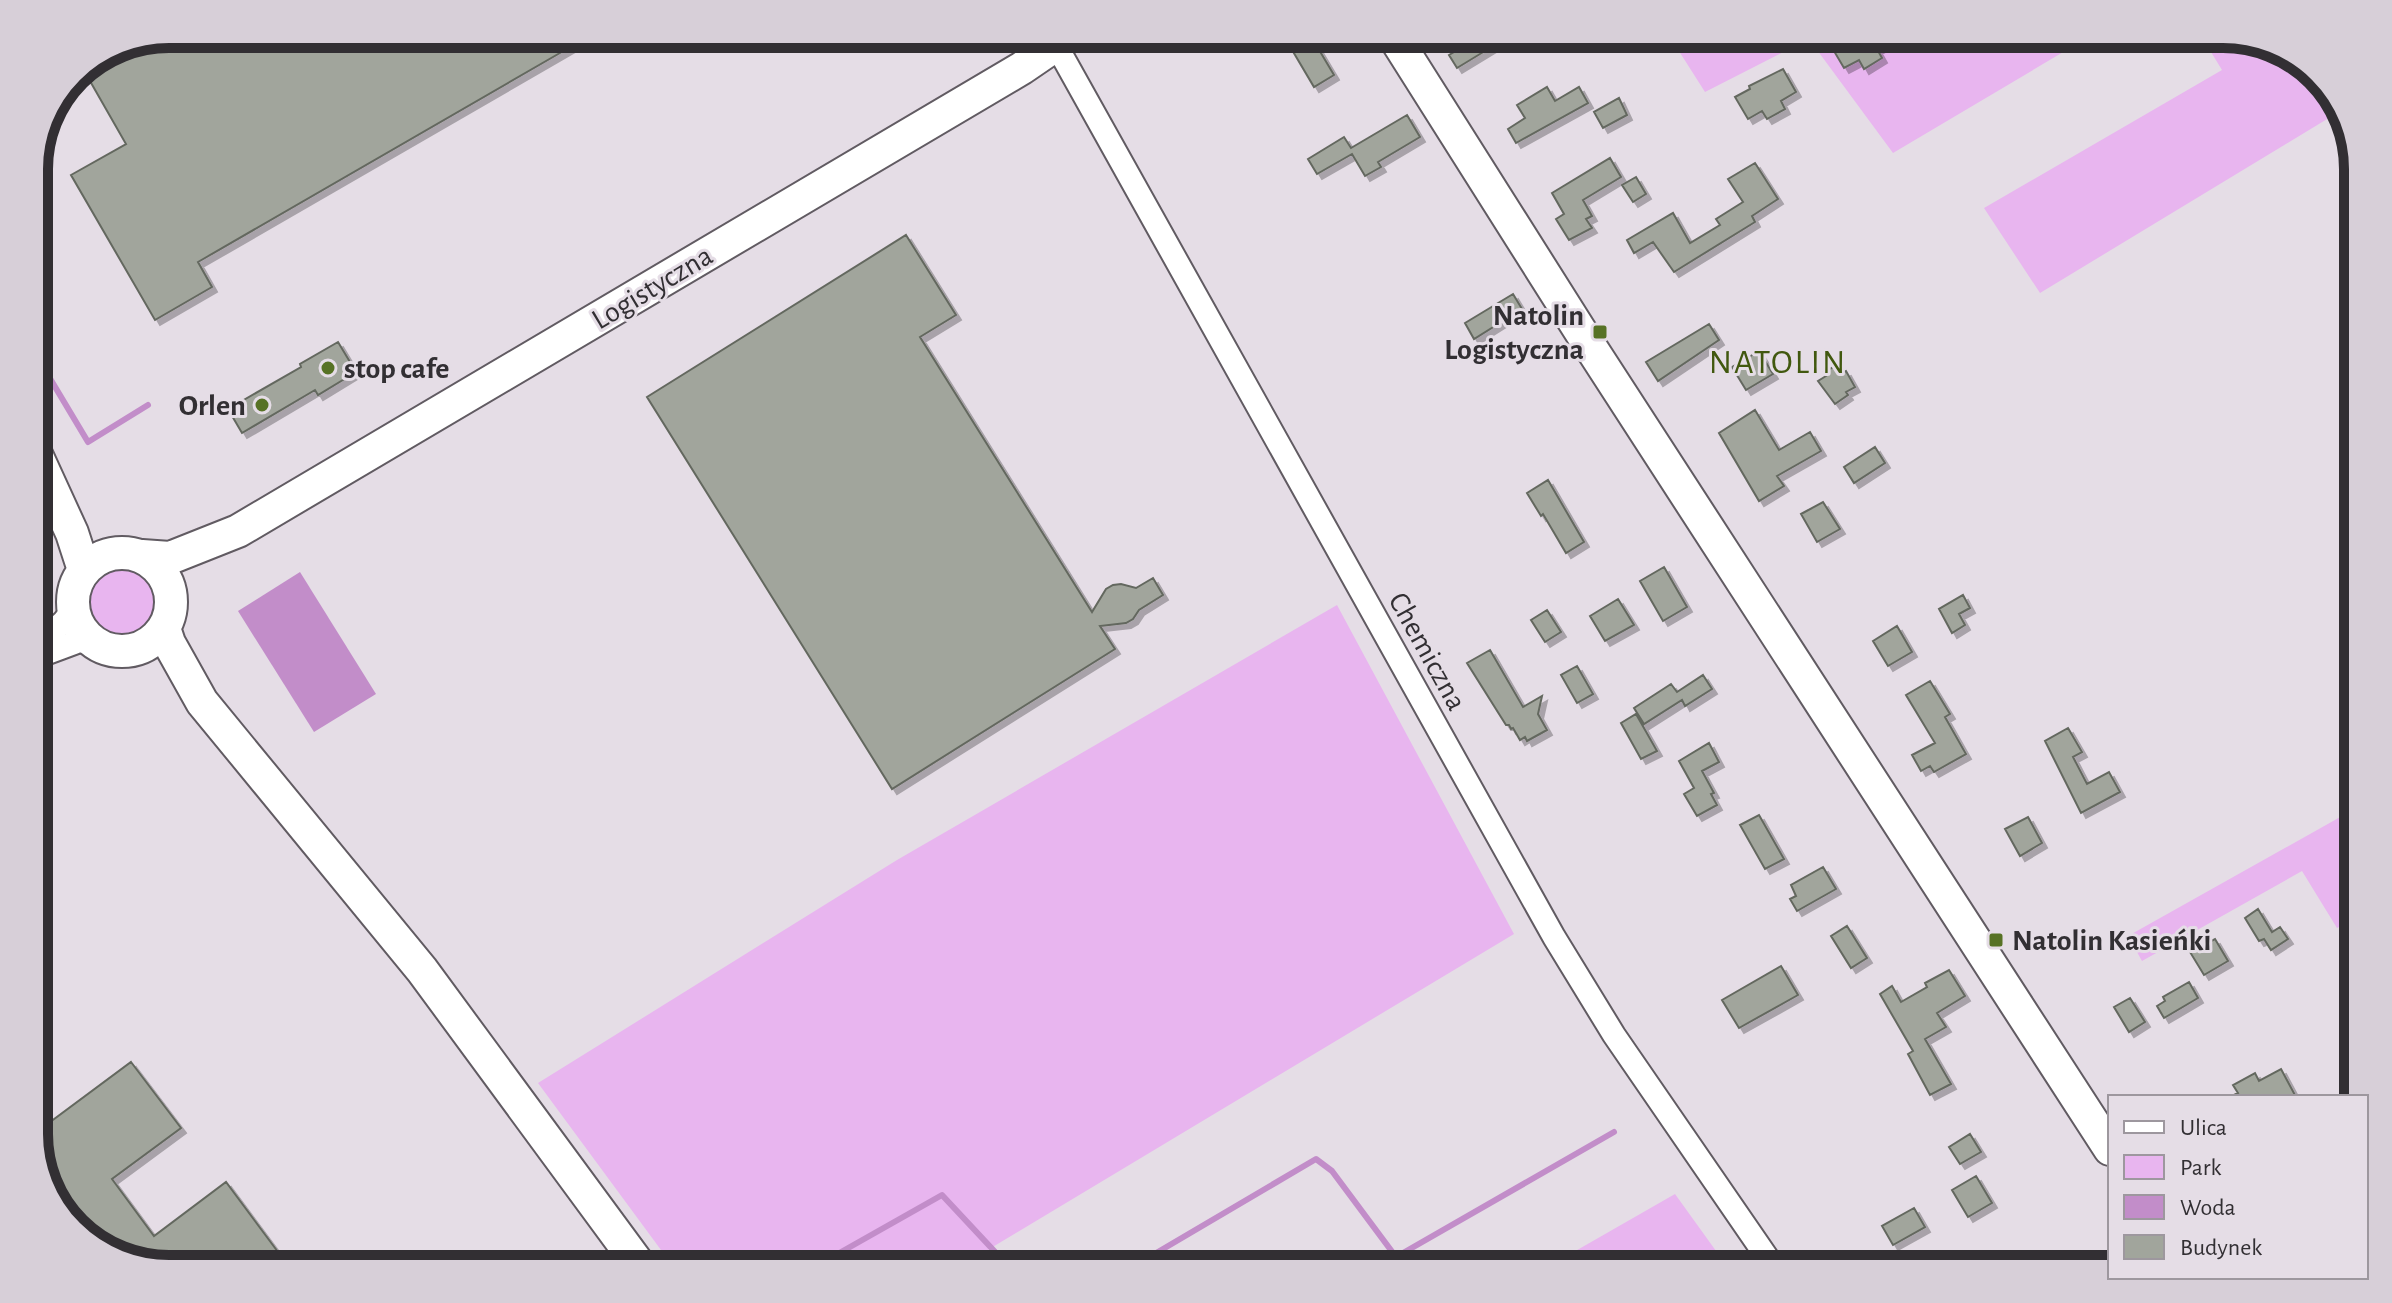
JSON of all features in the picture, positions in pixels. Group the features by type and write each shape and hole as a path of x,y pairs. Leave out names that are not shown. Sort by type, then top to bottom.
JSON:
{"street":[{"name":"Logistyczna","path":"128,555 170,558 238,531 1003,80 1051,48"},
{"name":"Chemiczna","path":"1063,48 1554,937 1614,1035 1765,1255"},
{"path":"1401,48 1586,340 2108,1146"},
{"path":"48,469 128,555 156,565 166,578 171,594 171,612 164,628 152,642 135,650 119,651 104,648 90,640 82,631 73,610 75,589 84,570 93,562 128,555"},
{"path":"48,481 81,556 84,570"},
{"name":"Logistyczna","path":"171,594 238,531"},
{"path":"48,635 73,610"},
{"path":"164,628 169,643 202,702 422,970 632,1255"},
{"path":"48,653 90,640"},
{"path":"135,650 149,657 202,702"}],"green space":[{"path":"1677,48 1791,48 1705,92"},
{"path":"1816,48 2070,48 1893,153"},
{"path":"2209,48 2239,49 2277,60 2314,89 2332,116 2040,293 1984,208 2222,70"},
{"path":"121,564 135,567 148,575 156,588 159,602 156,616 148,629 135,637 121,640 107,637 94,629 86,616 83,602 86,588 94,575 107,567"},
{"path":"1337,605 1514,934 979,1255 665,1255 538,1083 897,860"},
{"path":"2344,815 2344,924 2337,928 2302,871 2142,961 2128,936"},
{"path":"1675,1194 1719,1255 1568,1255"}],"water":[{"path":"300,572 376,694 314,732 238,611"}],"building":[{"path":"569,48 198,262 212,287 155,320 71,175 126,144 89,79 123,57 145,50"},
{"path":"1291,48 1318,48 1334,75 1314,87"},
{"path":"1461,48 1490,48 1457,68 1449,55"},
{"path":"1832,48 1879,48 1882,58 1864,69 1859,60 1844,68"},
{"path":"1783,69 1796,92 1781,101 1785,109 1767,119 1762,111 1748,119 1735,97 1750,89 1749,86"},
{"path":"1547,87 1555,101 1579,87 1588,103 1516,143 1508,129 1525,118 1517,105"},
{"path":"1619,98 1627,115 1603,128 1594,112"},
{"path":"1407,115 1420,137 1378,162 1381,167 1365,176 1352,154 1317,174 1308,159 1344,137 1351,148"},
{"path":"1610,158 1621,177 1583,200 1592,216 1586,219 1592,228 1569,240 1556,219 1564,214 1552,193"},
{"path":"1755,163 1778,199 1752,216 1755,222 1674,272 1653,242 1634,253 1627,240 1673,213 1690,243 1720,225 1716,219 1743,202 1728,179"},
{"path":"1636,177 1646,194 1633,202 1622,185"},
{"path":"906,235 956,315 920,337 1092,612 1106,589 1113,585 1136,588 1153,578 1163,595 1139,610 1126,623 1100,626 1115,649 892,789 647,397"},
{"path":"1513,294 1522,309 1474,339 1465,323"},
{"path":"1709,324 1719,340 1658,381 1646,362"},
{"path":"338,342 356,372 318,395 315,390 242,433 228,409"},
{"path":"1759,351 1773,374 1746,390 1732,367"},
{"path":"1837,365 1842,373 1846,371 1855,387 1835,404 1818,381 1826,376 1824,372"},
{"path":"1755,410 1779,450 1810,432 1821,451 1777,476 1784,486 1759,501 1719,433"},
{"path":"1875,447 1885,463 1854,483 1844,467"},
{"path":"1548,480 1584,542 1566,553 1527,493"},
{"path":"1823,502 1840,529 1817,542 1801,514"},
{"path":"1664,567 1687,607 1663,621 1640,581"},
{"path":"1963,595 1970,608 1959,614 1965,625 1952,633 1939,609"},
{"path":"1618,599 1634,625 1605,641 1590,616"},
{"path":"1547,610 1561,632 1545,642 1531,620"},
{"path":"1897,626 1912,652 1888,666 1873,641"},
{"path":"1490,650 1523,707 1542,696 1538,714 1547,730 1527,741 1525,737 1520,740 1513,728 1506,725 1467,663"},
{"path":"1577,666 1593,694 1577,703 1561,675"},
{"path":"1703,675 1712,689 1685,706 1682,700 1644,724 1634,708 1671,684 1677,692"},
{"path":"1930,681 1950,714 1945,717 1966,754 1934,772 1930,766 1921,771 1912,755 1935,743 1906,695"},
{"path":"1636,714 1657,751 1641,759 1621,723"},
{"path":"2068,728 2082,752 2073,757 2087,784 2109,772 2120,792 2081,813 2045,741"},
{"path":"1709,743 1719,762 1702,771 1717,805 1697,816 1684,794 1694,788 1679,761"},
{"path":"1759,815 1784,859 1765,869 1740,825"},
{"path":"2028,817 2042,843 2020,856 2005,829"},
{"path":"1823,867 1836,889 1797,911 1790,899 1796,896 1791,885"},
{"path":"2258,909 2272,932 2280,927 2288,939 2271,950 2264,939 2259,941 2245,918"},
{"path":"1847,926 1867,958 1851,968 1831,936"},
{"path":"2215,939 2228,961 2204,975 2190,952"},
{"path":"1781,966 1798,995 1739,1028 1722,1000"},
{"path":"1949,970 1965,996 1937,1013 1946,1027 1925,1039 1951,1084 1930,1095 1908,1054 1913,1051 1880,994 1892,986 1901,1002 1927,987 1925,983"},
{"path":"2189,982 2198,998 2164,1018 2157,1006 2165,1001 2163,997"},
{"path":"2130,998 2145,1022 2129,1032 2114,1007"},
{"path":"131,1062 181,1128 112,1179 154,1236 226,1182 278,1252 274,1255 169,1255 145,1253 115,1243 78,1214 60,1188 50,1158 48,1124"},
{"path":"2281,1069 2295,1095 2234,1095 2238,1093 2233,1085 2255,1073 2259,1081"},
{"path":"1970,1134 1981,1152 1960,1164 1949,1147"},
{"path":"1976,1176 1992,1203 1968,1217 1952,1190"},
{"path":"1914,1208 1925,1227 1893,1245 1882,1226"}],"waterway":[{"path":"48,375 88,442 148,405"},
{"path":"1399,1255 1614,1132"},
{"path":"1153,1255 1316,1159 1332,1171 1395,1255"},
{"path":"836,1255 942,1195 998,1255"}],"place":[{"name":"Natolin Logistyczna","path":"1600,332"},
{"name":"stop cafe","path":"328,368"},
{"name":"Orlen","path":"262,405"},
{"name":"Natolin Kasieńki","path":"1996,940"}],"district":[{"name":"NATOLIN","path":"1778,361"}]}
